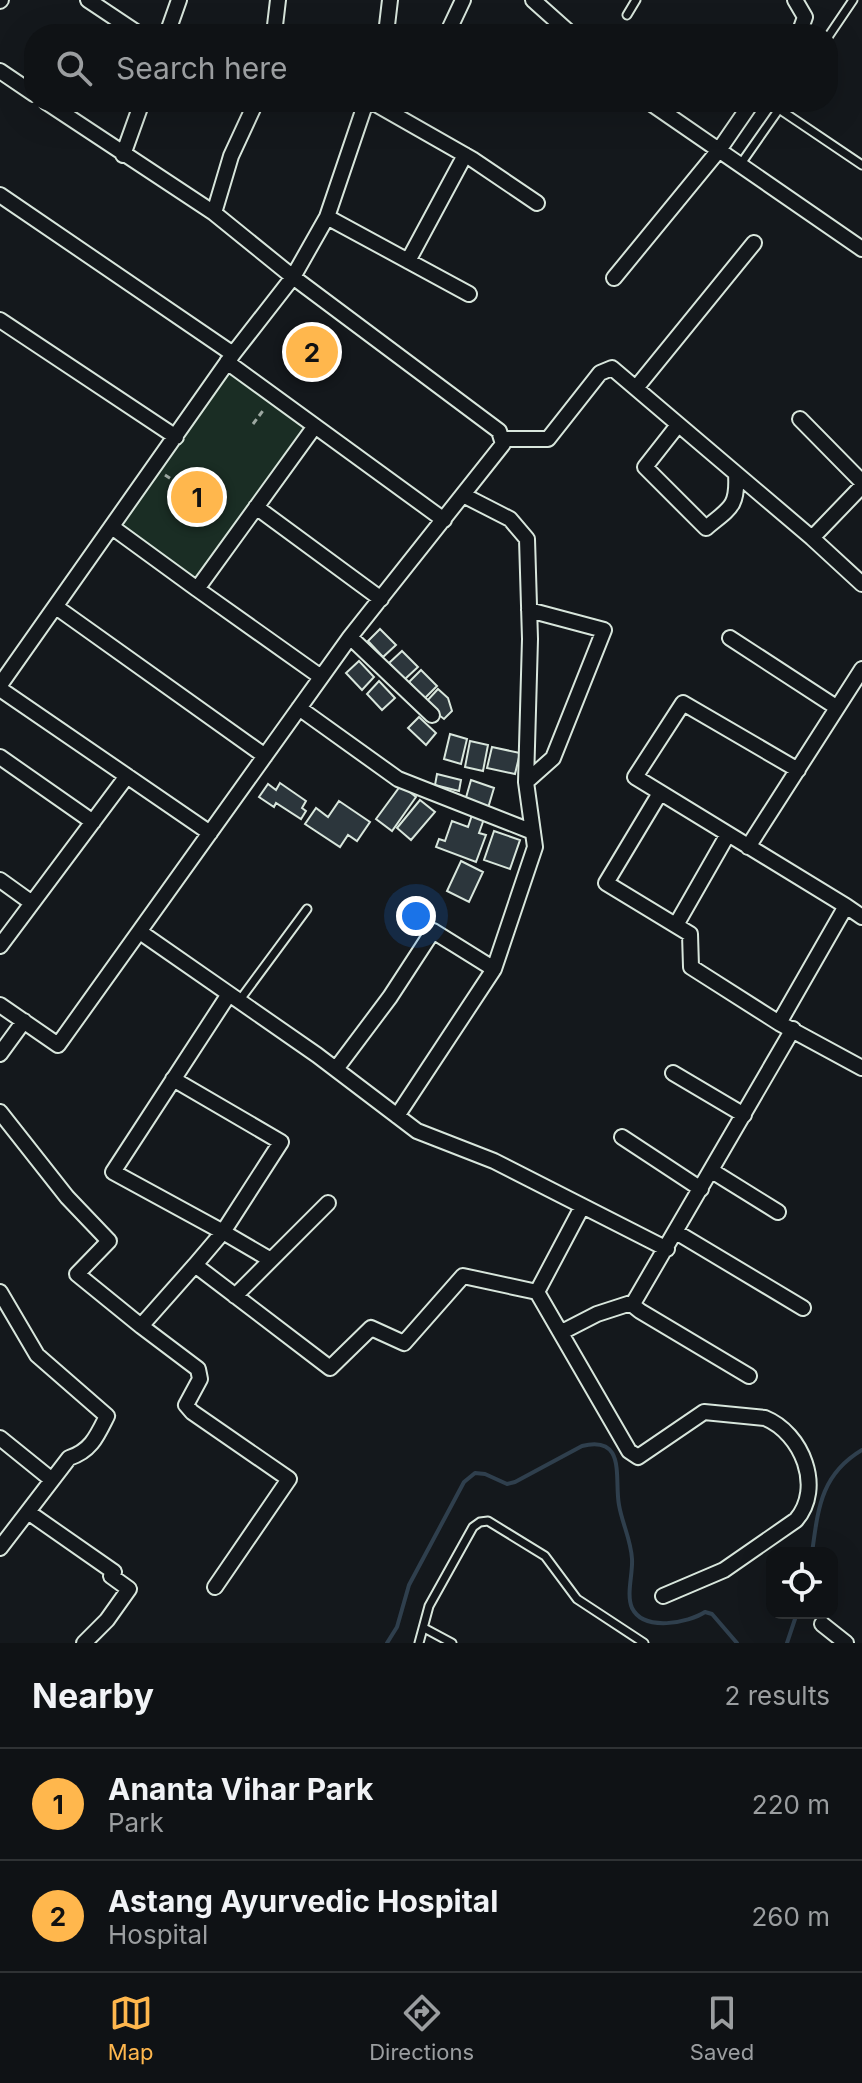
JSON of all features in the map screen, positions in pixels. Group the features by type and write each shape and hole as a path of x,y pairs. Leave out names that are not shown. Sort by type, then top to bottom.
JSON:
{"street":[{"path":"88,0 124,24"},
{"path":"171,24 179,0"},
{"path":"275,24 278,0"},
{"path":"387,24 390,0"},
{"path":"452,24 463,0"},
{"path":"533,0 560,24"},
{"path":"795,0 805,17 803,24"},
{"path":"2,78 24,89"},
{"path":"0,1005 58,1045 350,637 503,444 499,431 293,277 214,213 61,112"},
{"path":"123,155 138,112"},
{"path":"214,213 231,156 251,112"},
{"path":"210,833 0,687 230,358 293,277 327,217 365,112"},
{"path":"387,112 465,155 537,203"},
{"path":"664,112 862,249"},
{"path":"614,278 719,150 745,112"},
{"path":"408,261 465,155"},
{"path":"0,195 230,358 275,397 444,520"},
{"path":"327,217 469,294"},
{"path":"636,388 754,243"},
{"path":"0,320 176,437"},
{"path":"502,439 548,439 600,373 612,368 862,584"},
{"path":"800,419 862,484 812,538"},
{"path":"678,425 645,467 706,528 734,501 737,494 736,474"},
{"path":"197,589 315,426"},
{"path":"397,1116 494,969 535,847 526,782 527,539 510,519 463,495"},
{"path":"256,507 381,599"},
{"path":"112,527 321,677"},
{"path":"56,607 265,756"},
{"path":"526,782 553,758 604,630 529,610"},
{"path":"350,637 432,715"},
{"path":"730,638 836,707"},
{"path":"748,847 862,669"},
{"path":"798,770 683,703 635,777 862,917"},
{"path":"299,708 398,779 533,832"},
{"path":"0,757 93,822"},
{"path":"0,946 127,776"},
{"path":"660,793 606,883 690,934 691,967 786,1026 860,1063"},
{"path":"676,925 728,834"},
{"path":"0,880 32,903"},
{"path":"562,1332 597,1314 634,1302 744,1115 846,906"},
{"path":"336,1069 390,997 433,931 494,969"},
{"path":"140,932 336,1069 417,1131 494,1161 667,1249"},
{"path":"234,997 173,1079 113,1172 271,1260"},
{"path":"0,1054 24,1021"},
{"path":"673,1073 744,1115"},
{"path":"141,1326 223,1232 281,1142 173,1079"},
{"path":"0,1112 67,1197 109,1241 77,1274 198,1369 200,1379 186,1405 192,1412 289,1479 215,1587"},
{"path":"622,1137 701,1189"},
{"path":"712,1171 778,1212"},
{"path":"235,1296 328,1203"},
{"path":"537,1292 582,1207"},
{"path":"676,1232 803,1308"},
{"path":"195,1265 330,1368 371,1328 404,1343 463,1276 537,1292 633,1455 638,1457 710,1411 765,1418 774,1422 799,1448 807,1467 809,1494 803,1512 724,1570 663,1596"},
{"path":"0,1292 6,1315 37,1355 107,1416 95,1441 83,1454 69,1458 0,1548"},
{"path":"634,1302 640,1311 749,1376"},
{"path":"0,1438 52,1480"},
{"path":"28,1512 114,1572 111,1576 129,1589 107,1620 84,1643"},
{"path":"822,1624 846,1643"}],"lane":[{"path":"627,15 636,0"},
{"path":"837,24 853,0"},
{"path":"740,165 776,112"},
{"path":"790,112 862,165"},
{"path":"234,997 307,909"},
{"path":"419,1643 429,1606 473,1527 488,1521 545,1556 577,1599 644,1643"},
{"path":"424,1628 452,1643"}],"path":[{"path":"253,424 275,397"}],"green space":[{"path":"227,364 313,426 195,582 116,526"}],"building":[{"path":"317,328 336,342 317,368 298,354"},
{"path":"380,629 396,645 383,657 368,641"},
{"path":"402,651 418,667 405,679 389,663"},
{"path":"359,661 374,677 362,690 346,673"},
{"path":"421,670 437,686 424,699 409,682"},
{"path":"379,681 395,698 382,710 367,694"},
{"path":"438,689 448,698 452,711 444,719 439,715 436,718 425,703"},
{"path":"419,717 436,733 426,745 408,728"},
{"path":"450,734 467,739 461,764 444,759"},
{"path":"470,741 488,745 483,771 465,767"},
{"path":"492,747 520,753 515,774 487,768"},
{"path":"437,774 461,780 459,791 435,785"},
{"path":"471,780 494,788 488,808 465,801"},
{"path":"280,783 306,801 302,808 306,811 301,819 276,803 274,807 259,797 268,784 276,790"},
{"path":"401,785 416,797 392,831 376,819"},
{"path":"420,800 435,812 411,840 397,828"},
{"path":"339,801 370,822 357,841 348,835 340,847 305,824 316,808 328,817"},
{"path":"472,815 484,819 479,833 486,835 476,862 436,847 439,839 445,841 452,821 468,827"},
{"path":"494,831 520,840 510,869 484,860"},
{"path":"461,861 483,872 469,902 447,891"}],"waterway":[{"path":"387,1643 397,1627 409,1585 464,1482 475,1473 507,1484 515,1482 582,1446 596,1444 606,1447 616,1462 619,1505 631,1552 632,1608 638,1616 656,1623 678,1622 705,1612 712,1614 737,1643"},
{"path":"813,1547 819,1508 829,1482 848,1460 862,1450"},
{"path":"787,1643 795,1619"}],"place":[{"name":"Astang Ayurvedic Hospital","path":"312,352"},
{"name":"Ananta Vihar Park","path":"197,497"}]}
